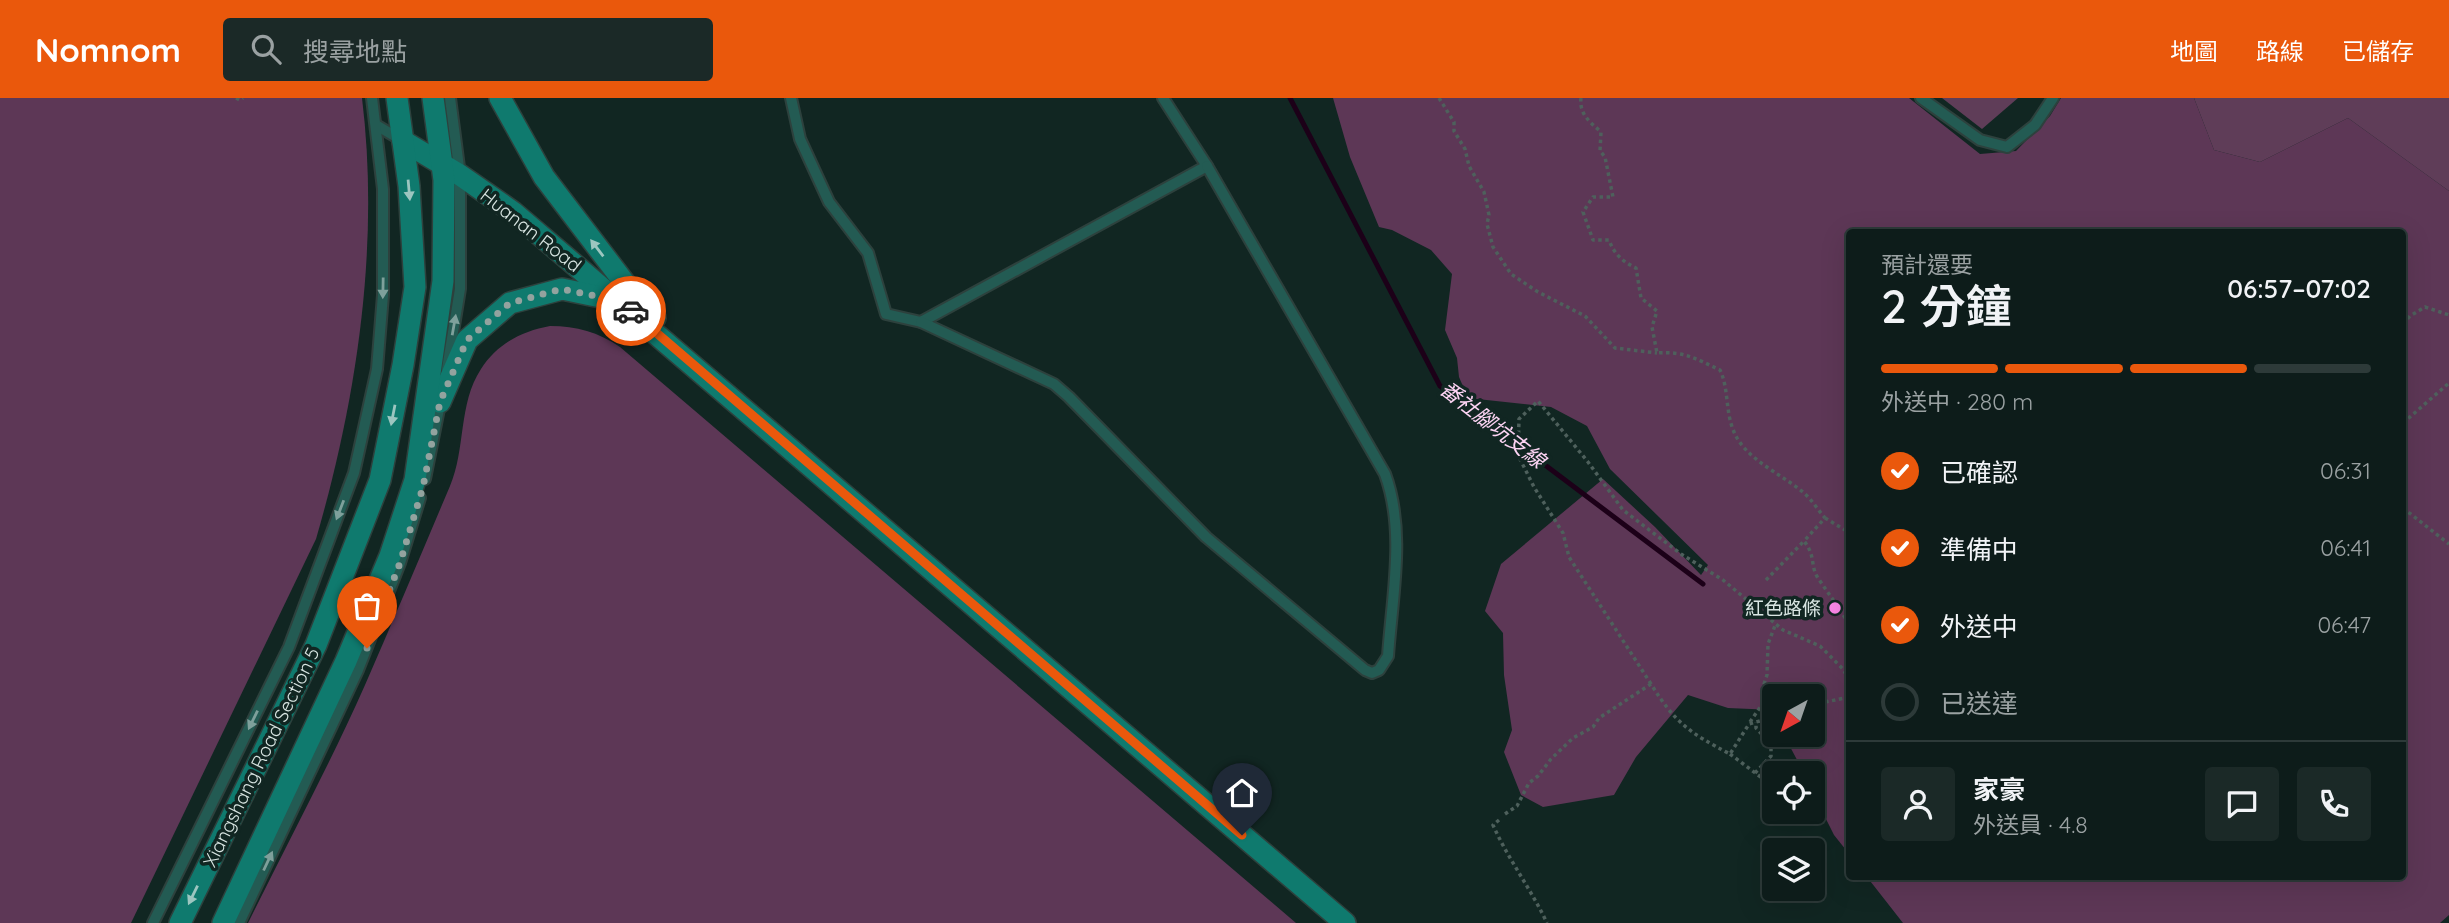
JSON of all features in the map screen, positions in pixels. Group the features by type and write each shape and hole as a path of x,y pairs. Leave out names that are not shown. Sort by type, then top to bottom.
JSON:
{"street":[{"name":"Xiangshang Road Section 5","path":"180,923 316,645 380,480 403,365 415,287 410,186 397,98"},
{"name":"Xiangshang Road Section 5","path":"223,923 346,661 390,556 415,480 443,281 444,180 451,169 433,98"},
{"path":"500,98 544,177 627,286 705,374"},
{"name":"Huanan Road","path":"403,141 451,169 513,212 1345,923"},
{"path":"440,402 467,340 510,303 562,289 619,301"}],"lane":[{"name":"Xiangshang Road Section 5","path":"153,923 289,647 354,473 377,369 383,295 383,189 372,98"},
{"name":"Xiangshang Road Section 5","path":"239,923 363,658 400,563 419,499 460,289 451,169 450,98"},
{"path":"791,98 800,139 829,202 869,253 887,314 921,322 1054,384 1206,537 1365,670 1372,673 1379,670 1388,656 1395,553 1392,493 1373,452 1207,166 1163,98"},
{"path":"1921,98 1980,140 2007,147 2035,125 2053,98"},
{"name":"Huanan Road","path":"376,125 403,141"},
{"path":"921,322 1207,166"}],"path":[{"path":"236,98 243,98"},
{"path":"1439,98 1454,122 1454,131 1484,192 1489,215 1487,224 1493,247 1511,274 1538,292 1585,316 1615,348 1657,353 1676,352 1692,356 1720,370 1725,385 1726,409 1736,436 1746,449 1805,495 1825,518 1846,531"},
{"path":"1581,98 1584,116 1601,132 1600,151 1605,158 1613,197 1594,197 1583,212 1594,240 1609,240 1612,250 1625,263 1636,268 1641,298 1657,311 1652,327 1657,353"},
{"path":"2406,321 2425,307 2449,314"},
{"path":"2406,420 2449,383"},
{"path":"1762,778 1730,754 1678,723 1666,708 1569,557 1563,533 1534,487 1518,455 1519,419 1538,401 1623,510 1672,548 1723,580 1783,630 1820,646 1846,674"},
{"path":"2406,510 2449,544"},
{"path":"1766,580 1825,518"},
{"path":"1804,541 1813,552 1816,575 1839,605 1846,619"},
{"path":"1730,754 1763,703 1768,644 1776,623"},
{"path":"1505,814 1517,806 1529,783 1573,738 1593,727 1599,718 1651,684"},
{"path":"1825,702 1846,698"},
{"path":"1749,723 1762,720"},
{"path":"1755,773 1771,756 1771,744 1756,728 1756,722"},
{"path":"1499,820 1493,825 1547,923"}],"shaded area":[{"path":"0,98 362,98 368,209 361,321 343,431 316,539 131,923 0,923"},
{"path":"1333,98 1909,98 1980,154 2016,151 2050,116 2061,98 2194,98 2214,150 2260,162 2348,118 2449,191 2449,915 2440,923 1903,923 1869,880 2406,880 2406,229 1846,229 1846,850 1825,817 1825,761 1798,761 1790,747 1825,747 1825,684 1762,684 1762,709 1728,708 1688,695 1636,757 1614,795 1543,807 1521,795 1504,752 1512,730 1504,675 1503,633 1485,611 1501,564 1603,479 1701,575 1708,565 1610,469 1587,426 1551,407 1468,398 1459,377 1457,358 1445,330 1452,274 1431,250 1392,230 1379,227 1350,157"},
{"path":"1942,98 2018,98 1982,129"},
{"path":"2194,98 2449,98 2449,191 2348,118 2260,162 2214,150"},
{"path":"550,326 587,331 620,347 1296,923 248,923 351,715 450,486 455,472 465,412 481,369 495,352 511,340"}],"waterway":[{"name":"番社腳坑支線","path":"1290,98 1440,386 1703,584"}],"way so far":[{"path":"367,648 400,563 423,487 440,402 467,340 510,303 562,289 619,301 631,311"}],"place":[{"name":"紅色路條","path":"1835,608"}],"route":[{"path":"631,311 1242,835"}]}
